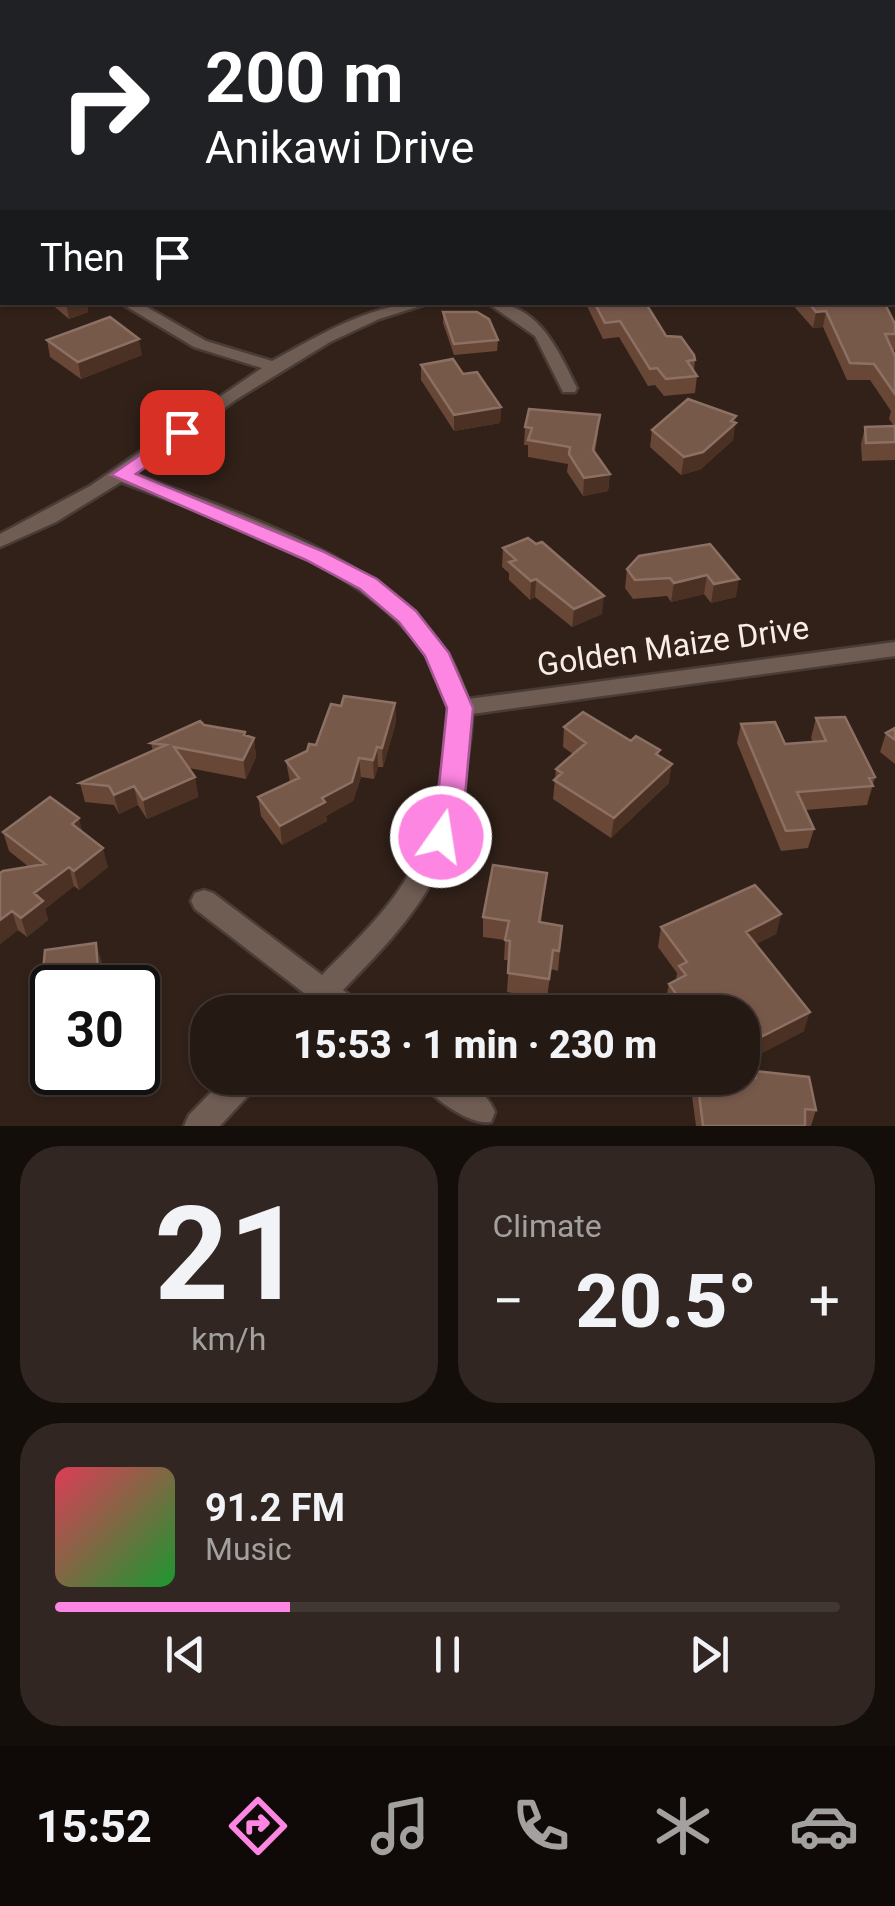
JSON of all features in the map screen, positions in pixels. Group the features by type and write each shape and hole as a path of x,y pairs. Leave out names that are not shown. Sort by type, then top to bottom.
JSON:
{"street":[{"path":"131,305 200,344 274,367"},
{"path":"0,541 121,475 274,367 374,316 415,305"},
{"path":"498,305 541,333 569,388"},
{"path":"121,475 314,556 368,584 407,616 436,653 460,708 452,796 441,837 413,893 320,995"},
{"name":"Golden Maize Drive","path":"460,708 895,649"},
{"path":"204,901 306,995"},
{"path":"200,1126 228,1095"},
{"path":"458,1095 480,1112"}],"building":[{"path":"596,305 647,305 666,336 681,337 694,355 695,360 687,361 697,376 666,379 657,368 650,369 620,321 605,323"},
{"path":"810,305 886,305 895,324 895,334 885,334 895,356 895,394 874,364 850,363 826,311 816,312"},
{"path":"443,312 477,312 489,319 498,340 454,344"},
{"path":"110,317 139,339 78,362 47,340"},
{"path":"453,359 463,374 477,372 501,407 454,415 421,365"},
{"path":"688,399 736,416 731,421 736,423 703,452 684,457 652,430"},
{"path":"529,409 600,415 593,450 610,474 584,478 569,454 570,447 528,440 532,428 525,427"},
{"path":"895,426 895,442 866,443 865,427"},
{"path":"528,538 536,544 542,542 604,596 574,609 536,579 531,581 509,562 516,560 503,548"},
{"path":"710,544 739,579 714,584 707,575 674,583 670,578 635,580 627,569 639,556"},
{"path":"344,696 395,703 382,748 377,747 373,760 359,758 352,782 280,826 258,797 299,778 286,761 307,751 309,744 316,745 331,704 341,706"},
{"path":"583,712 631,741 636,736 660,750 656,754 672,764 614,818 554,780 562,773 556,769 586,743 564,727"},
{"path":"845,717 875,777 869,778 873,786 797,792 814,829 786,831 741,724 775,722 785,744 826,741 816,718"},
{"path":"200,721 245,732 244,735 254,738 243,760 174,747 195,777 143,800 134,786 114,795 109,786 80,783 166,745 151,743"},
{"path":"50,797 79,818 72,824 103,848 74,871 69,867 34,893 43,901 21,918 12,911 0,920 0,873 45,864 3,832"},
{"path":"493,865 547,873 539,922 562,926 559,951 553,950 549,979 508,973 510,941 505,940 509,921 483,917"},
{"path":"755,885 781,914 746,932 810,1012 763,1036 760,995 677,995 669,984 686,975 679,966 687,962 661,927"},
{"path":"96,943 98,965 44,965 45,950"},
{"path":"760,1072 809,1077 816,1110 805,1109 805,1126 703,1126 699,1095 760,1095"}],"route":[{"path":"182,432 121,475 314,556 368,584 407,616 436,653 460,708 452,796 441,837"}]}
